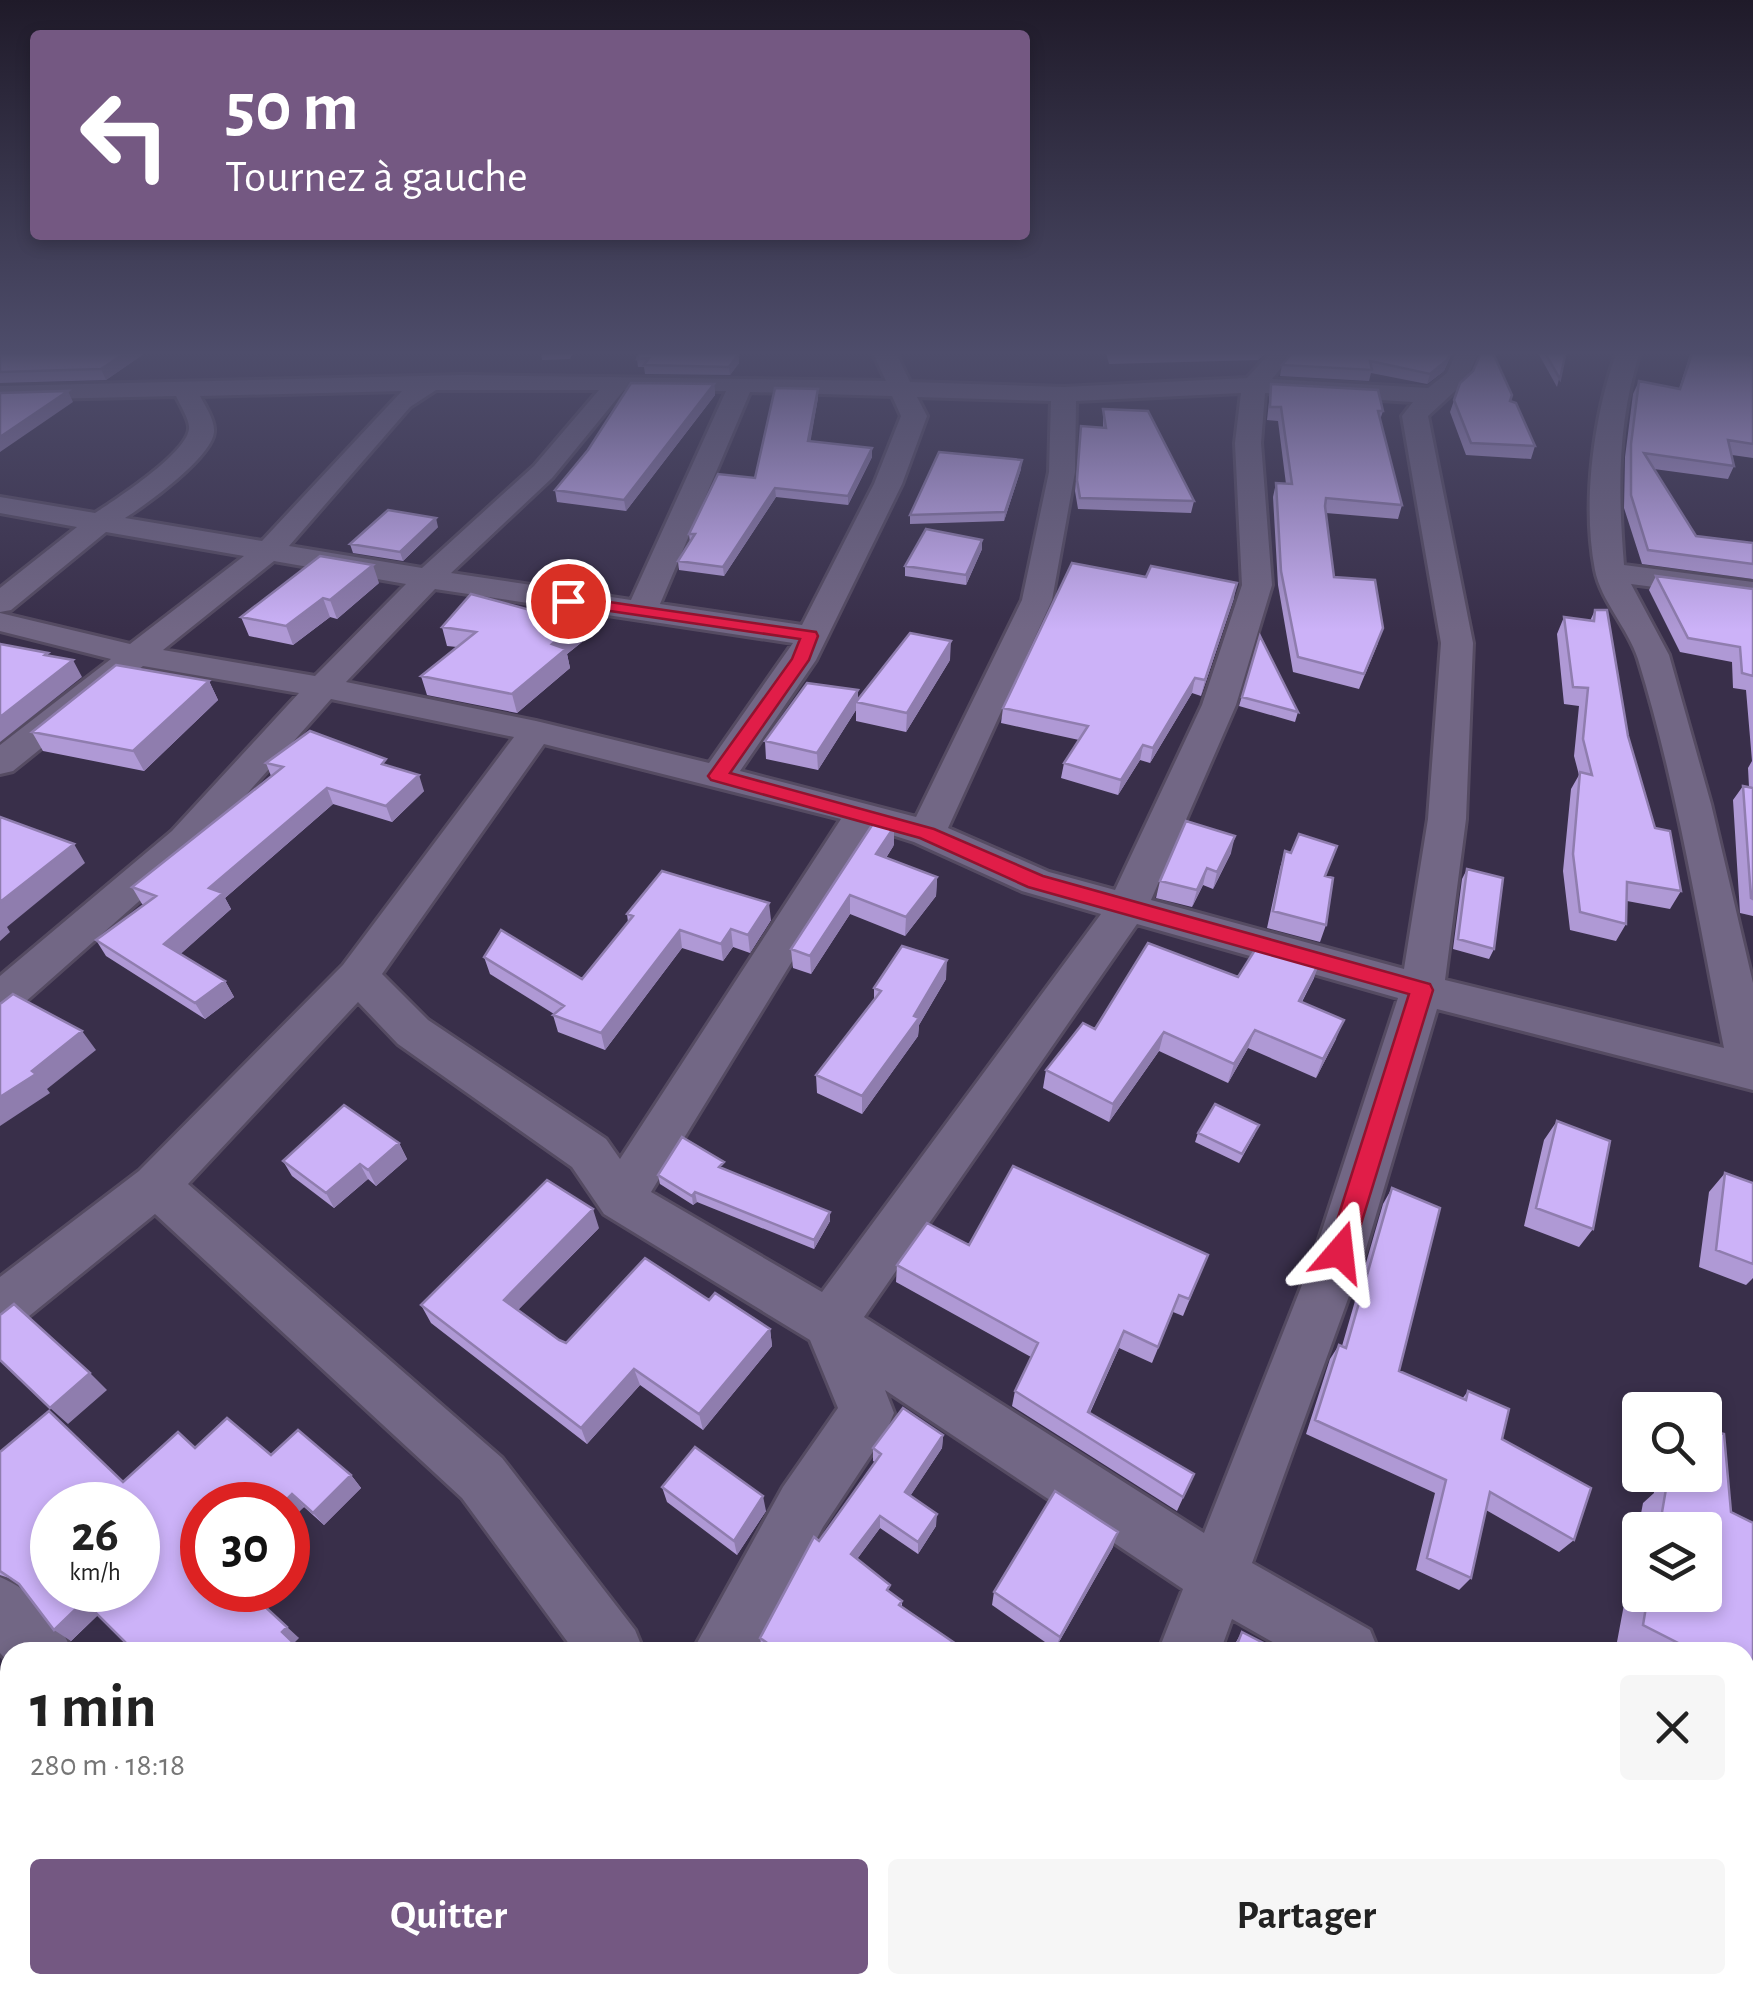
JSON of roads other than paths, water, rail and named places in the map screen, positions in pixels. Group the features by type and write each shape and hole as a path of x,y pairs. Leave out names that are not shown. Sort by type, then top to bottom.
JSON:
{"street":[{"path":"0,603 100,522 140,496 198,444"},
{"path":"0,764 270,549 364,444"},
{"path":"0,1000 186,840 323,687 429,578 543,472 567,444"},
{"path":"641,612 715,444"},
{"path":"718,776 800,660 888,484 903,444"},
{"path":"927,834 1037,600 1062,472 1063,444"},
{"path":"829,1324 1128,906 1219,705 1257,585 1248,444"},
{"path":"1192,1642 1340,1252 1422,990 1447,819 1457,643 1419,444"},
{"path":"0,622 135,655 323,687 536,730 864,813 927,834 1036,882 1422,990 1752,1072 1693,804 1653,655 1610,572 1604,478 1609,444"},
{"path":"0,506 429,578 810,636"},
{"path":"1610,572 1753,591"},
{"path":"0,1308 156,1185 358,976 536,730"},
{"path":"621,1199 864,813"},
{"path":"358,976 413,1032 589,1152 621,1199 829,1324 1218,1576 1331,1642"},
{"path":"156,1185 482,1478 606,1642"},
{"path":"729,1642 803,1507 867,1413 829,1324"},
{"path":"0,1607 32,1642"}]}
